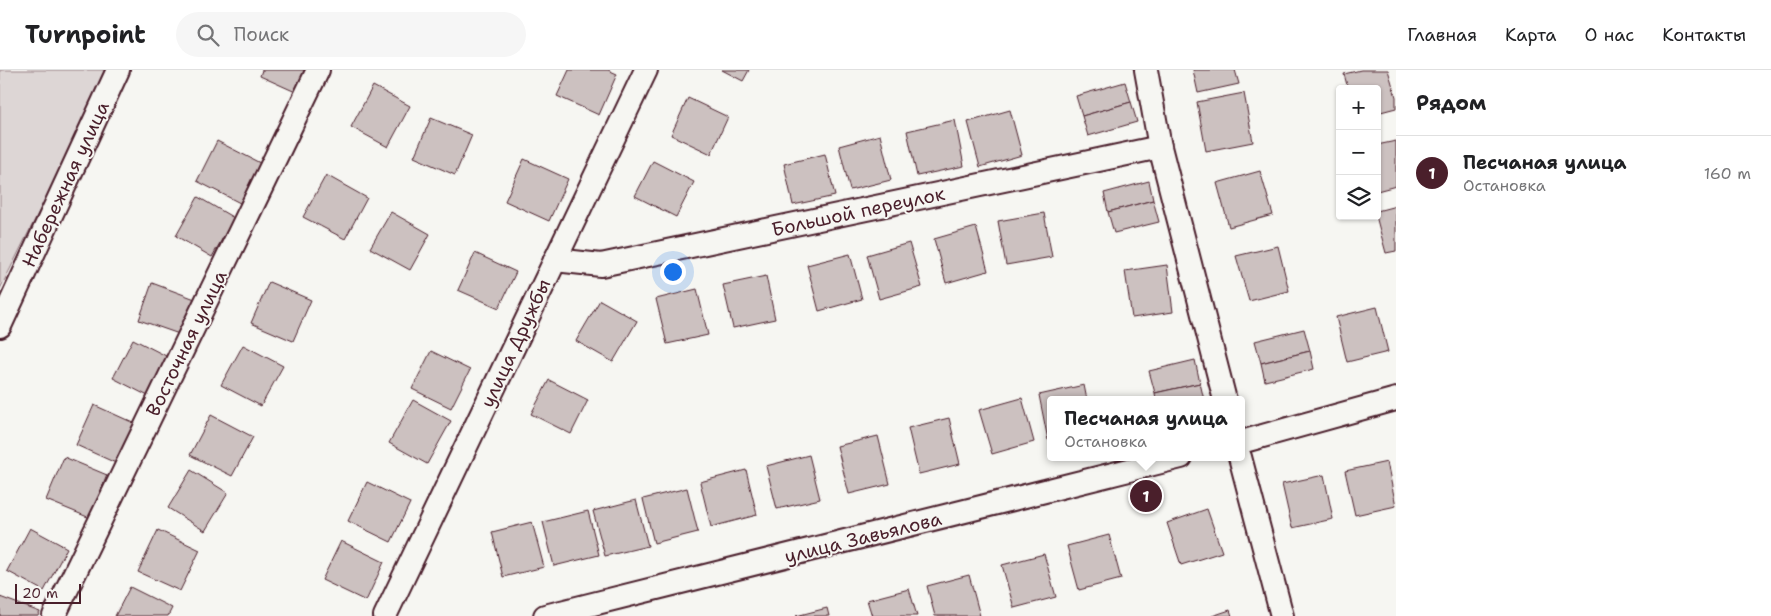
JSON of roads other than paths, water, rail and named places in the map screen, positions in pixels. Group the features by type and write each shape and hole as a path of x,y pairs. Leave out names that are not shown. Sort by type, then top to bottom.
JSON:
{"street":[{"name":"Набережная улица","path":"0,326 118,70"},
{"name":"Восточная улица","path":"54,616 318,70"},
{"name":"улица Дружбы","path":"385,616 646,70"},
{"path":"1146,70 1160,147 1224,396"},
{"name":"Большой переулок","path":"555,260 601,265 1160,147"},
{"path":"1245,441 1396,399"},
{"name":"улица Завьялова","path":"545,616 1165,461"},
{"path":"1241,461 1282,616"}],"place":[{"name":"Песчаная улица","path":"1146,496"}]}
